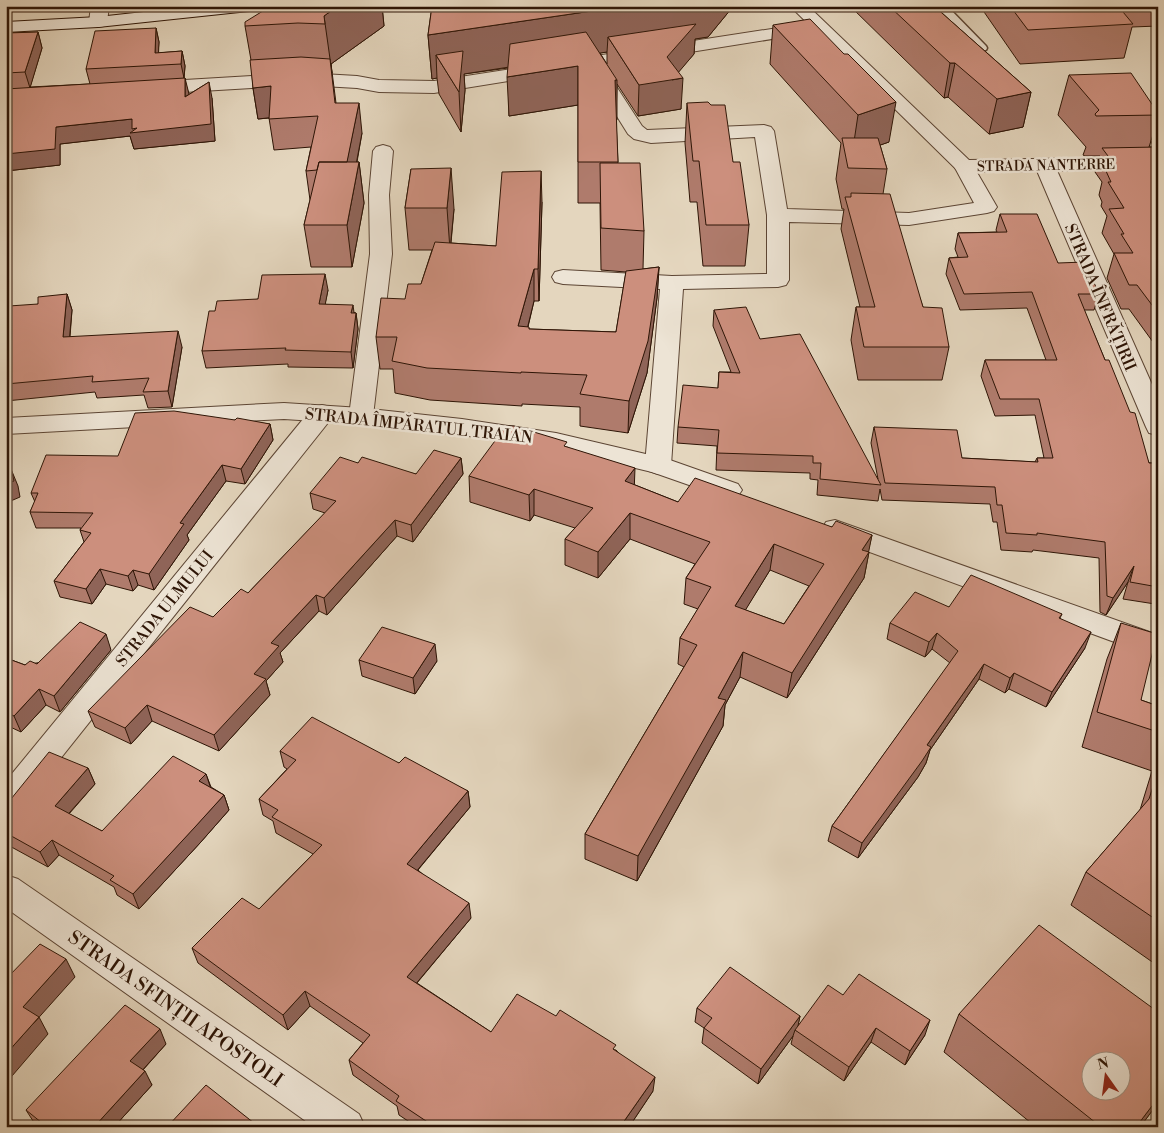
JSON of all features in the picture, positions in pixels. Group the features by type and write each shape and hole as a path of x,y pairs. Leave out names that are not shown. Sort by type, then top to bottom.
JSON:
{"street":[{"path":"195,6 245,7"},
{"path":"778,215 909,219 987,207 964,166 798,6"},
{"path":"6,27 99,14 245,7"},
{"path":"6,16 33,8"},
{"path":"131,90 305,79 403,87 434,87 819,27"},
{"path":"563,277 672,283 778,280 778,215 764,131 651,137 641,135 635,130 592,62"},
{"path":"361,416 381,254 379,195 383,151"},
{"name":"STRADA NANTERRE","path":"964,166 1158,164"},
{"name":"STRADA ÎNFRĂȚIRII","path":"1046,166 1158,427"},
{"path":"658,464 672,283"},
{"name":"STRADA ÎMPĂRATUL TRAIAN","path":"6,426 233,412 284,411 361,416 462,427 556,441 658,464 751,498"},
{"name":"STRADA ULMULUI","path":"6,804 322,413"},
{"path":"815,522 1158,646"},
{"name":"STRADA SFINȚII APOSTOLI","path":"6,889 346,1127"}],"lane":[{"path":"941,6 982,48"},
{"path":"1139,110 1158,143"}],"building":[{"path":"271,6 338,6 324,16 325,24 298,23 245,26 245,22"},
{"path":"432,6 626,6 428,35"},
{"path":"889,6 934,6 1031,92 997,99 955,63 950,63"},
{"path":"1010,6 1118,6 1133,24 1028,30"},
{"path":"810,19 844,54 848,54 896,102 858,115 773,25"},
{"path":"696,24 667,57 683,78 639,85 608,37"},
{"path":"156,28 155,53 182,51 181,64 86,69 95,31"},
{"path":"38,32 25,72 6,73 6,33"},
{"path":"586,32 617,80 615,80 618,162 578,162 578,66 507,77 510,44"},
{"path":"463,51 459,92 436,55"},
{"path":"301,57 330,59 335,103 359,103 347,162 319,162 317,170 306,171 318,116 269,119 271,86 253,88 250,60"},
{"path":"1131,73 1158,115 1096,116 1095,114 1099,110 1069,75"},
{"path":"185,78 185,97 209,82 211,124 130,133 137,128 132,129 132,119 56,127 55,149 6,154 6,89"},
{"path":"708,102 711,105 725,105 733,162 740,162 749,225 706,225 699,161 693,161 687,103"},
{"path":"842,138 878,138 887,169 848,168"},
{"path":"1158,147 1158,313 1137,285 1129,285 1114,253 1133,253 1109,209 1124,208 1108,182 1111,182 1106,171 1114,164 1102,148"},
{"path":"319,162 359,162 347,225 304,225"},
{"path":"600,163 640,163 644,231 601,228"},
{"path":"451,168 447,208 405,208 411,169"},
{"path":"541,171 538,269 534,269 518,326 529,327 529,329 616,332 626,271 659,267 648,341 629,401 580,394 587,375 427,368 392,361 397,337 376,337 381,298 405,299 408,284 421,284 435,242 496,246 502,172"},
{"path":"851,193 890,194 923,307 942,308 949,347 864,347 856,307 875,307 845,197 851,197"},
{"path":"1000,214 1037,214 1058,263 1085,262 1099,294 1078,294 1105,360 1109,360 1130,412 1135,413 1149,463 1158,463 1158,505 1153,504 1158,549 1158,587 1130,582 1134,566 1113,598 1107,596 1105,542 1037,533 1037,535 1006,533 1002,505 997,505 995,487 885,483 874,427 957,430 962,458 1038,462 1037,458 1053,458 1039,399 1000,399 985,360 1057,360 1032,292 964,294 949,258 968,257 958,233 1007,232"},
{"path":"325,274 319,304 353,305 351,313 356,313 351,352 285,350 286,348 202,351 209,311 215,311 217,301 258,299 262,275"},
{"path":"67,294 63,337 178,331 168,391 143,392 149,378 92,382 93,376 6,384 6,319 9,306 38,304 38,297"},
{"path":"746,307 760,339 800,334 881,485 820,479 821,463 813,463 813,456 717,453 719,430 678,427 683,385 718,388 719,372 740,373 714,310"},
{"path":"174,411 235,420 237,418 270,424 241,469 222,465 180,523 184,524 149,574 133,570 128,576 100,569 86,589 54,581 91,533 80,530 93,513 30,512 38,493 31,493 46,455 118,456 135,413"},
{"path":"506,426 514,426 567,442 564,446 635,468 625,481 678,502 695,478 832,527 836,521 872,535 862,550 869,552 792,673 743,652 718,698 726,700 638,856 585,834 697,645 680,638 711,587 686,578 710,542 630,513 598,552 565,539 593,508 534,489 529,495 469,476","holes":["774,544 824,564 784,624 735,606"]},
{"path":"434,450 461,458 411,525 395,520 324,598 316,595 271,643 279,646 254,674 266,679 214,735 147,705 125,728 88,711 190,607 213,617 241,589 248,593 336,501 310,493 340,457 358,463 362,457 416,474"},
{"path":"11,469 14,481 6,483 6,470"},
{"path":"971,575 1062,614 1059,618 1091,632 1052,692 1014,673 1010,678 984,664 927,745 931,747 922,761 862,843 832,826 958,651 937,633 929,642 890,623 915,592 949,607"},
{"path":"80,622 106,634 54,696 39,689 14,716 6,712 6,658 25,665 30,661 37,664"},
{"path":"1121,623 1157,634 1141,700 1158,706 1158,732 1097,712"},
{"path":"382,627 435,644 413,678 359,660"},
{"path":"312,717 399,763 405,757 468,791 407,864 469,903 407,977 491,1032 517,994 556,1016 560,1010 616,1045 613,1049 655,1077 620,1127 435,1127 396,1101 399,1096 349,1060 370,1035 305,991 283,1015 192,948 242,898 259,909 322,845 272,817 278,810 259,799 296,760 280,751"},
{"path":"49,752 88,768 55,806 102,831 173,756 206,774 199,781 224,795 133,894 110,880 114,876 52,840 40,852 6,833 6,800 11,799"},
{"path":"1158,771 1158,921 1086,872 1149,799"},
{"path":"1039,925 1158,1012 1158,1098 1136,1127 1101,1127 959,1014"},
{"path":"40,944 66,959 23,1007 39,1017 6,1054 6,979"},
{"path":"730,967 800,1016 761,1069 704,1028 712,1018 697,1008"},
{"path":"859,974 930,1020 910,1051 876,1028 849,1067 795,1030 828,985 843,995"},
{"path":"125,1005 160,1029 130,1061 145,1071 94,1127 47,1127 26,1110"},
{"path":"206,1085 259,1127 167,1127"}]}
